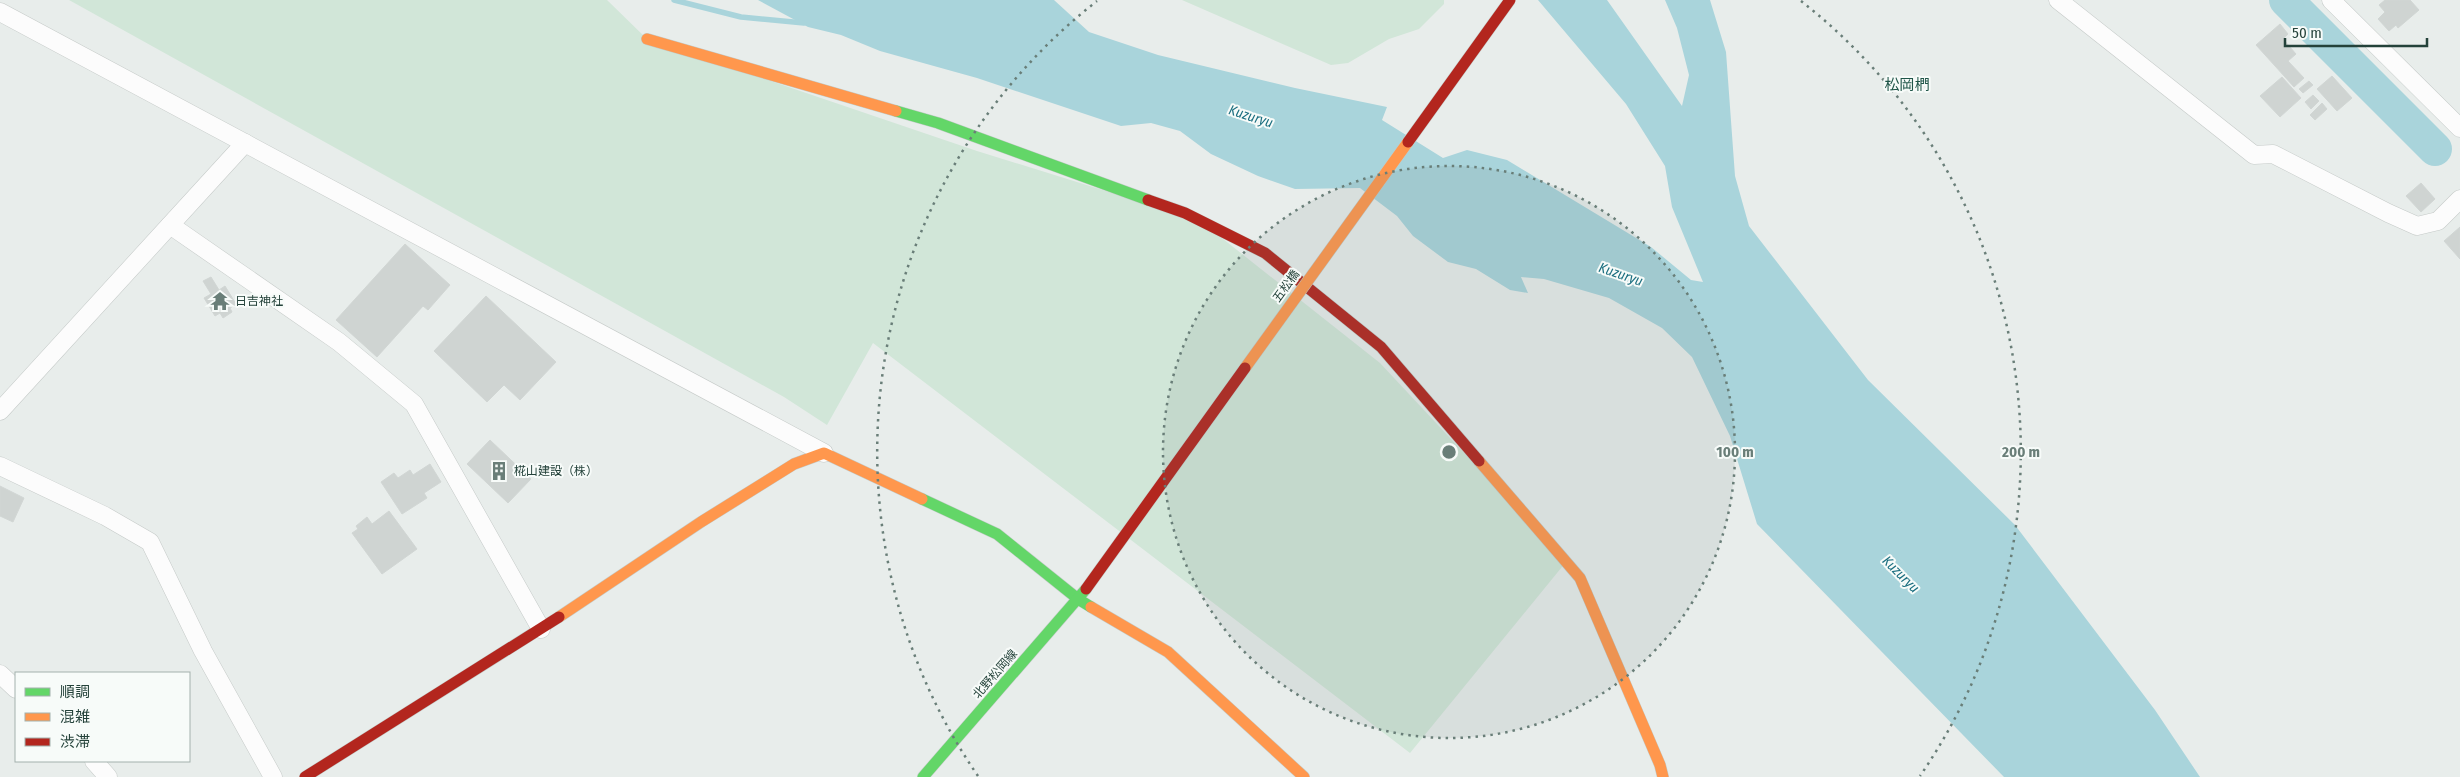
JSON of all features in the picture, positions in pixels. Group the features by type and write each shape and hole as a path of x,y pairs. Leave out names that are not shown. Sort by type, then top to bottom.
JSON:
{"street":[{"name":"五松橋","path":"1086,589 1510,0"},
{"path":"2058,0 2254,155 2273,154 2417,226 2438,221 2460,200"},
{"path":"2332,0 2460,128"},
{"path":"0,12 824,453 997,534 1078,599 1168,652 1304,777"},
{"path":"647,38 938,123 1185,213 1265,253 1381,347 1580,578 1663,777"},
{"path":"0,411 245,143"},
{"path":"170,224 339,342 414,404 541,629"},
{"path":"305,777 541,629 752,490 794,464 824,453"},
{"path":"0,466 106,516 150,542 203,651 273,777"},
{"name":"北野松岡線","path":"923,777 1086,589"},
{"path":"0,674 15,688"},
{"path":"95,762 108,777"}],"green space":[{"path":"69,0 607,0 647,39 977,151 1199,220 1380,363 1566,562 1410,753 873,343 827,425 784,397"},
{"path":"1182,0 1444,0 1444,4 1419,29 1389,39 1348,63 1331,65"}],"water":[{"name":"Kuzuryu","path":"758,0 1054,0 1089,32 1158,55 1295,88 1387,107 1382,120 1443,158 1467,150 1507,160 1651,247 1691,280 1703,282 1672,207 1665,166 1626,104 1538,0 1607,0 1682,106 1689,75 1677,28 1665,0 1710,0 1726,52 1735,176 1749,226 1868,380 2015,525 2155,710 2200,777 2004,777 1757,524 1730,436 1692,357 1662,328 1609,298 1544,279 1521,277 1528,293 1510,290 1476,269 1448,262 1413,236 1397,216 1360,188 1295,189 1258,176 1211,154 1180,131 1151,123 1121,126 977,78 880,51 841,35 808,27"}],"building":[{"path":"2385,0 2410,0 2419,10 2398,28 2396,25 2389,31 2378,19 2385,12 2379,5"},
{"path":"2280,24 2288,34 2283,39 2296,54 2288,61 2304,78 2294,87 2256,45"},
{"path":"2332,76 2352,98 2337,111 2317,89"},
{"path":"2282,77 2301,98 2280,117 2260,96"},
{"path":"2309,81 2313,85 2303,93 2299,89"},
{"path":"2313,95 2319,101 2311,109 2305,102"},
{"path":"2322,103 2327,109 2315,120 2310,115"},
{"path":"2421,183 2435,199 2421,212 2406,196"},
{"path":"2460,227 2460,259 2444,241"},
{"path":"405,244 450,285 428,310 423,306 377,357 336,320"},
{"path":"211,277 219,290 225,286 236,304 230,308 232,312 223,318 220,313 215,316 204,298 211,294 203,281"},
{"path":"486,296 556,362 520,400 504,385 487,402 434,351"},
{"name":"椛山建設（株）","path":"490,440 531,479 508,503 467,464"},
{"path":"430,464 441,482 424,493 427,498 402,514 381,482 394,473 398,478 410,470 413,475"},
{"path":"0,486 24,498 13,522 0,516"},
{"path":"389,511 417,549 382,574 352,533 358,529 356,526 367,517 372,524"}],"waterway":[{"path":"674,0 741,17 804,23"},
{"path":"2286,0 2435,149"}],"traffic: fast":[{"path":"896,111 938,123 1148,200"},
{"path":"922,499 997,534 1078,599 1091,607"},
{"path":"923,777 1086,589"}],"traffic: slow":[{"path":"647,39 896,111"},
{"path":"1245,368 1408,142"},
{"path":"559,617 701,522 794,464 824,453 922,499"},
{"path":"1479,461 1580,578 1660,765 1663,777"},
{"path":"1091,607 1168,652 1304,777"}],"traffic: jam":[{"path":"1408,142 1510,0"},
{"path":"1148,200 1185,213 1265,253 1381,347 1479,461"},
{"path":"1086,589 1245,368"},
{"path":"305,777 559,617"}],"place":[{"name":"日吉神社","path":"220,301"},
{"name":"椛山建設（株）","path":"499,471"}],"district":[{"name":"松岡椚","path":"1907,85"}]}
